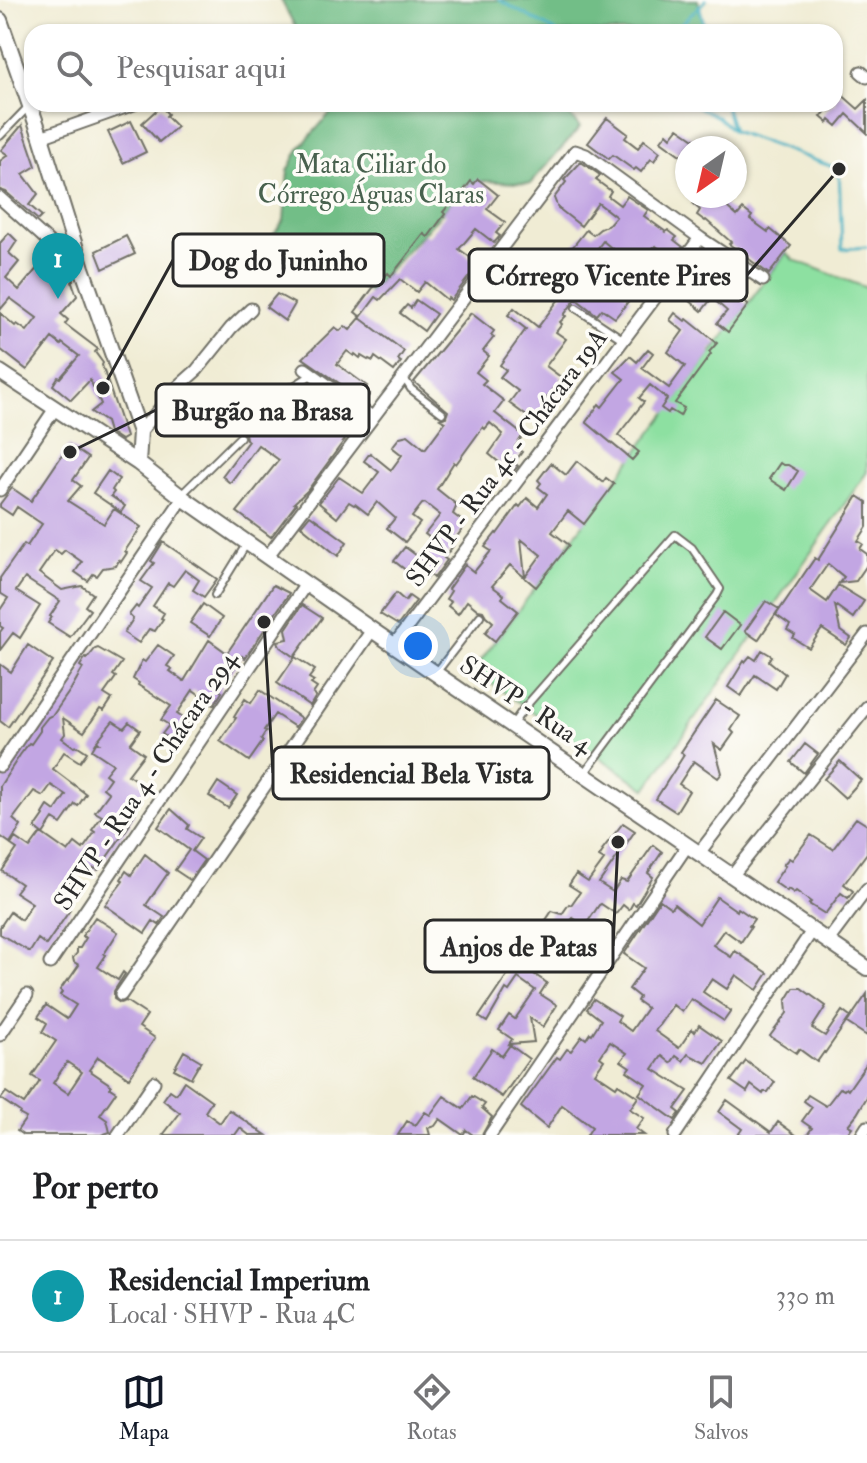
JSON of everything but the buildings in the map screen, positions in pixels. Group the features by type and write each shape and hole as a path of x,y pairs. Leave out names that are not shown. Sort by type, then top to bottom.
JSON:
{"street":[{"path":"0,20 24,88"},
{"path":"32,112 82,268 140,432 138,463"},
{"path":"41,137 111,112"},
{"path":"267,557 575,151 586,155 763,280"},
{"path":"0,198 82,268"},
{"name":"SHVP - Rua 4c - Chácara 19A","path":"394,645 700,238"},
{"path":"140,432 251,309"},
{"path":"309,371 372,417"},
{"name":"SHVP - Rua 4","path":"0,374 138,463 181,497 372,630 867,968"},
{"path":"0,490 54,410"},
{"path":"0,766 181,497"},
{"name":"SHVP - Rua 4 - Chácara 294","path":"50,963 306,584"},
{"path":"121,995 372,630"},
{"path":"490,1135 693,849 867,634"},
{"path":"732,876 867,707"},
{"path":"828,941 867,889"},
{"path":"675,1135 812,931"},
{"path":"0,1035 27,995"},
{"path":"118,1135 154,1082"},
{"path":"862,1135 867,1127"}],"lane":[{"path":"0,136 24,111"},
{"path":"576,308 624,340"},
{"path":"278,396 309,371"},
{"path":"403,376 411,389 442,413"},
{"path":"181,497 240,437"},
{"path":"512,725 675,535 692,548 720,589 584,774"},
{"path":"215,595 247,543"},
{"path":"436,673 480,616"}],"green space":[{"path":"281,0 698,0 704,24 294,24"},
{"name":"Mata Ciliar do Córrego Águas Claras","path":"331,112 567,112 580,127 530,184 485,181 465,185 369,292 271,238 284,220 288,171 299,149"},
{"path":"786,253 794,260 867,288 867,472 646,789 473,671"}],"waterway":[{"path":"499,0 542,24"},
{"path":"681,24 706,0"},
{"path":"699,5 704,24"},
{"path":"708,112 733,131 839,169 842,249 867,247"},
{"path":"727,112 732,128"}],"place":[{"name":"Córrego Vicente Pires","path":"839,169"},
{"name":"Residencial Imperium","path":"58,299"},
{"name":"Dog do Juninho","path":"103,388"},
{"name":"Burgão na Brasa","path":"70,452"},
{"name":"Residencial Bela Vista","path":"264,622"},
{"name":"Anjos de Patas","path":"618,842"}]}
